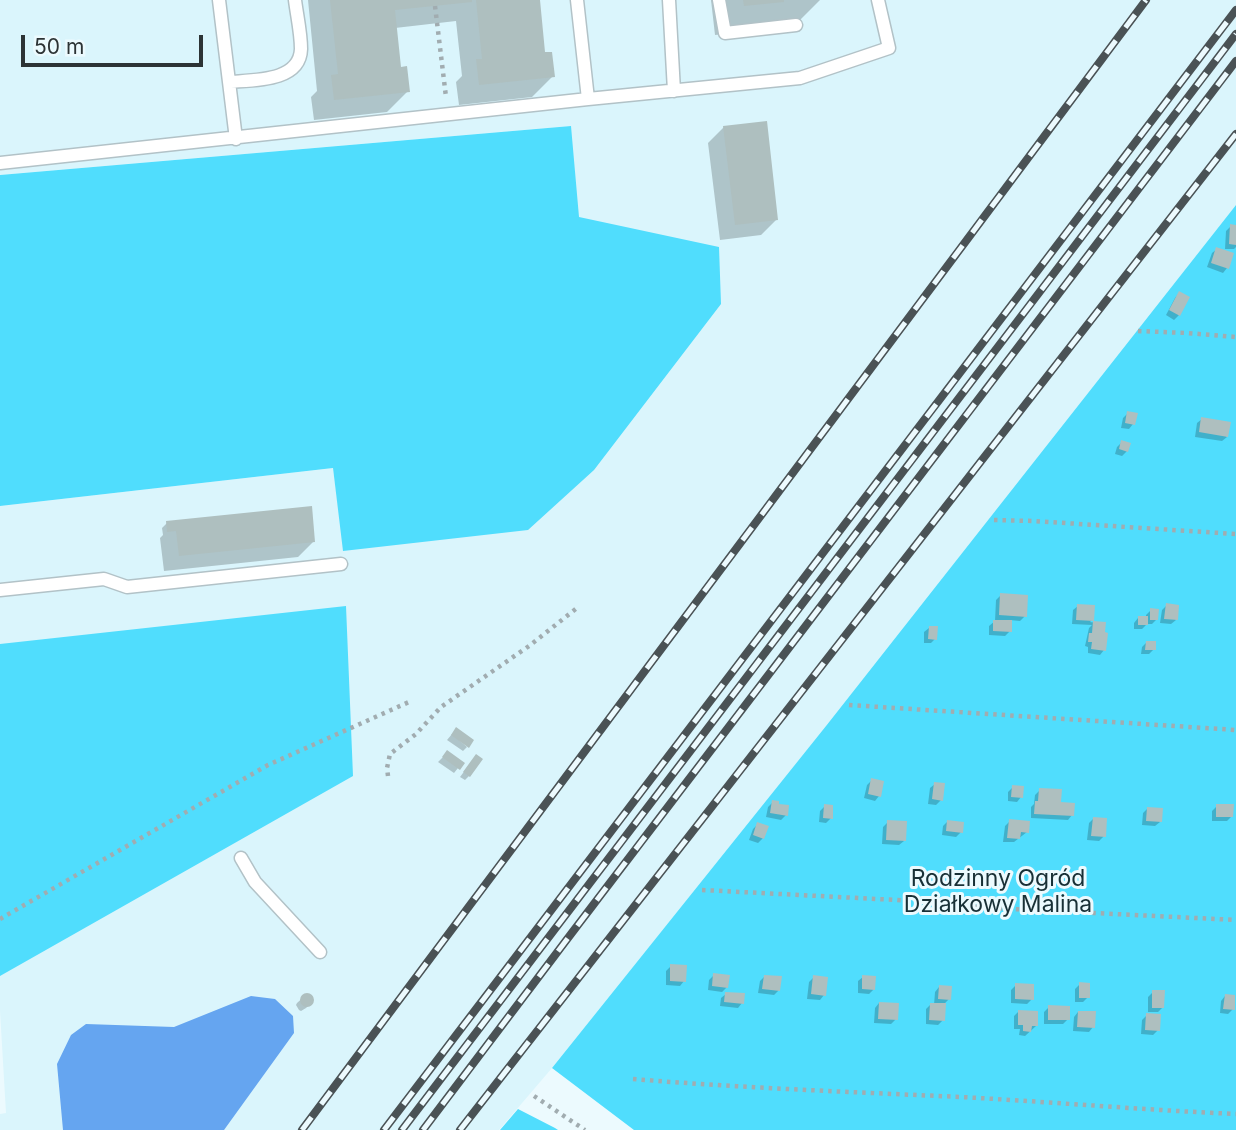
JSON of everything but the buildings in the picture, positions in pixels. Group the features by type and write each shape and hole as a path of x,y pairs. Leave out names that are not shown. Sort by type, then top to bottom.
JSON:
{"lane":[{"path":"219,0 236,139"},
{"path":"229,82 282,75 295,66 300,58 301,47 295,0"},
{"path":"578,0 588,99"},
{"path":"669,0 674,91"},
{"path":"719,0 725,33 796,25"},
{"path":"0,163 800,78 889,48 878,0"},
{"path":"0,590 104,579 127,587 341,564"},
{"path":"241,858 255,882 320,952"}],"path":[{"path":"435,6 448,115"},
{"path":"1138,331 1236,337"},
{"path":"994,520 1236,534"},
{"path":"388,776 390,754 416,734 441,707 519,654 577,608"},
{"path":"0,919 268,765 409,702"},
{"path":"849,705 1236,730"},
{"path":"702,890 1236,920"},
{"path":"633,1079 1236,1114"},
{"path":"534,1096 584,1130"}],"shaded area":[{"path":"0,0 1236,0 1236,205 826,726 552,1068 499,1130 0,1130 0,1114 6,1113 0,1011 0,506 333,468 344,551 571,126 0,175"},
{"path":"251,996 275,999 293,1016 294,1033 224,1130 63,1130 57,1064 71,1035 86,1024 174,1027"}],"green space":[{"path":"571,126 579,217 719,247 721,304 594,470 528,530 343,551 333,468 0,506 0,175"},
{"name":"Rodzinny Ogród Działkowy Malina","path":"1236,205 1236,1130 634,1130 552,1068 826,726"},
{"path":"346,606 353,776 0,976 0,644"},
{"path":"518,1109 555,1128 558,1130 500,1130"}],"railway":[{"path":"302,1130 1146,0"},
{"path":"384,1130 1236,10"},
{"path":"402,1130 1236,34"},
{"path":"423,1130 1236,61"},
{"path":"460,1130 1236,134"}]}
